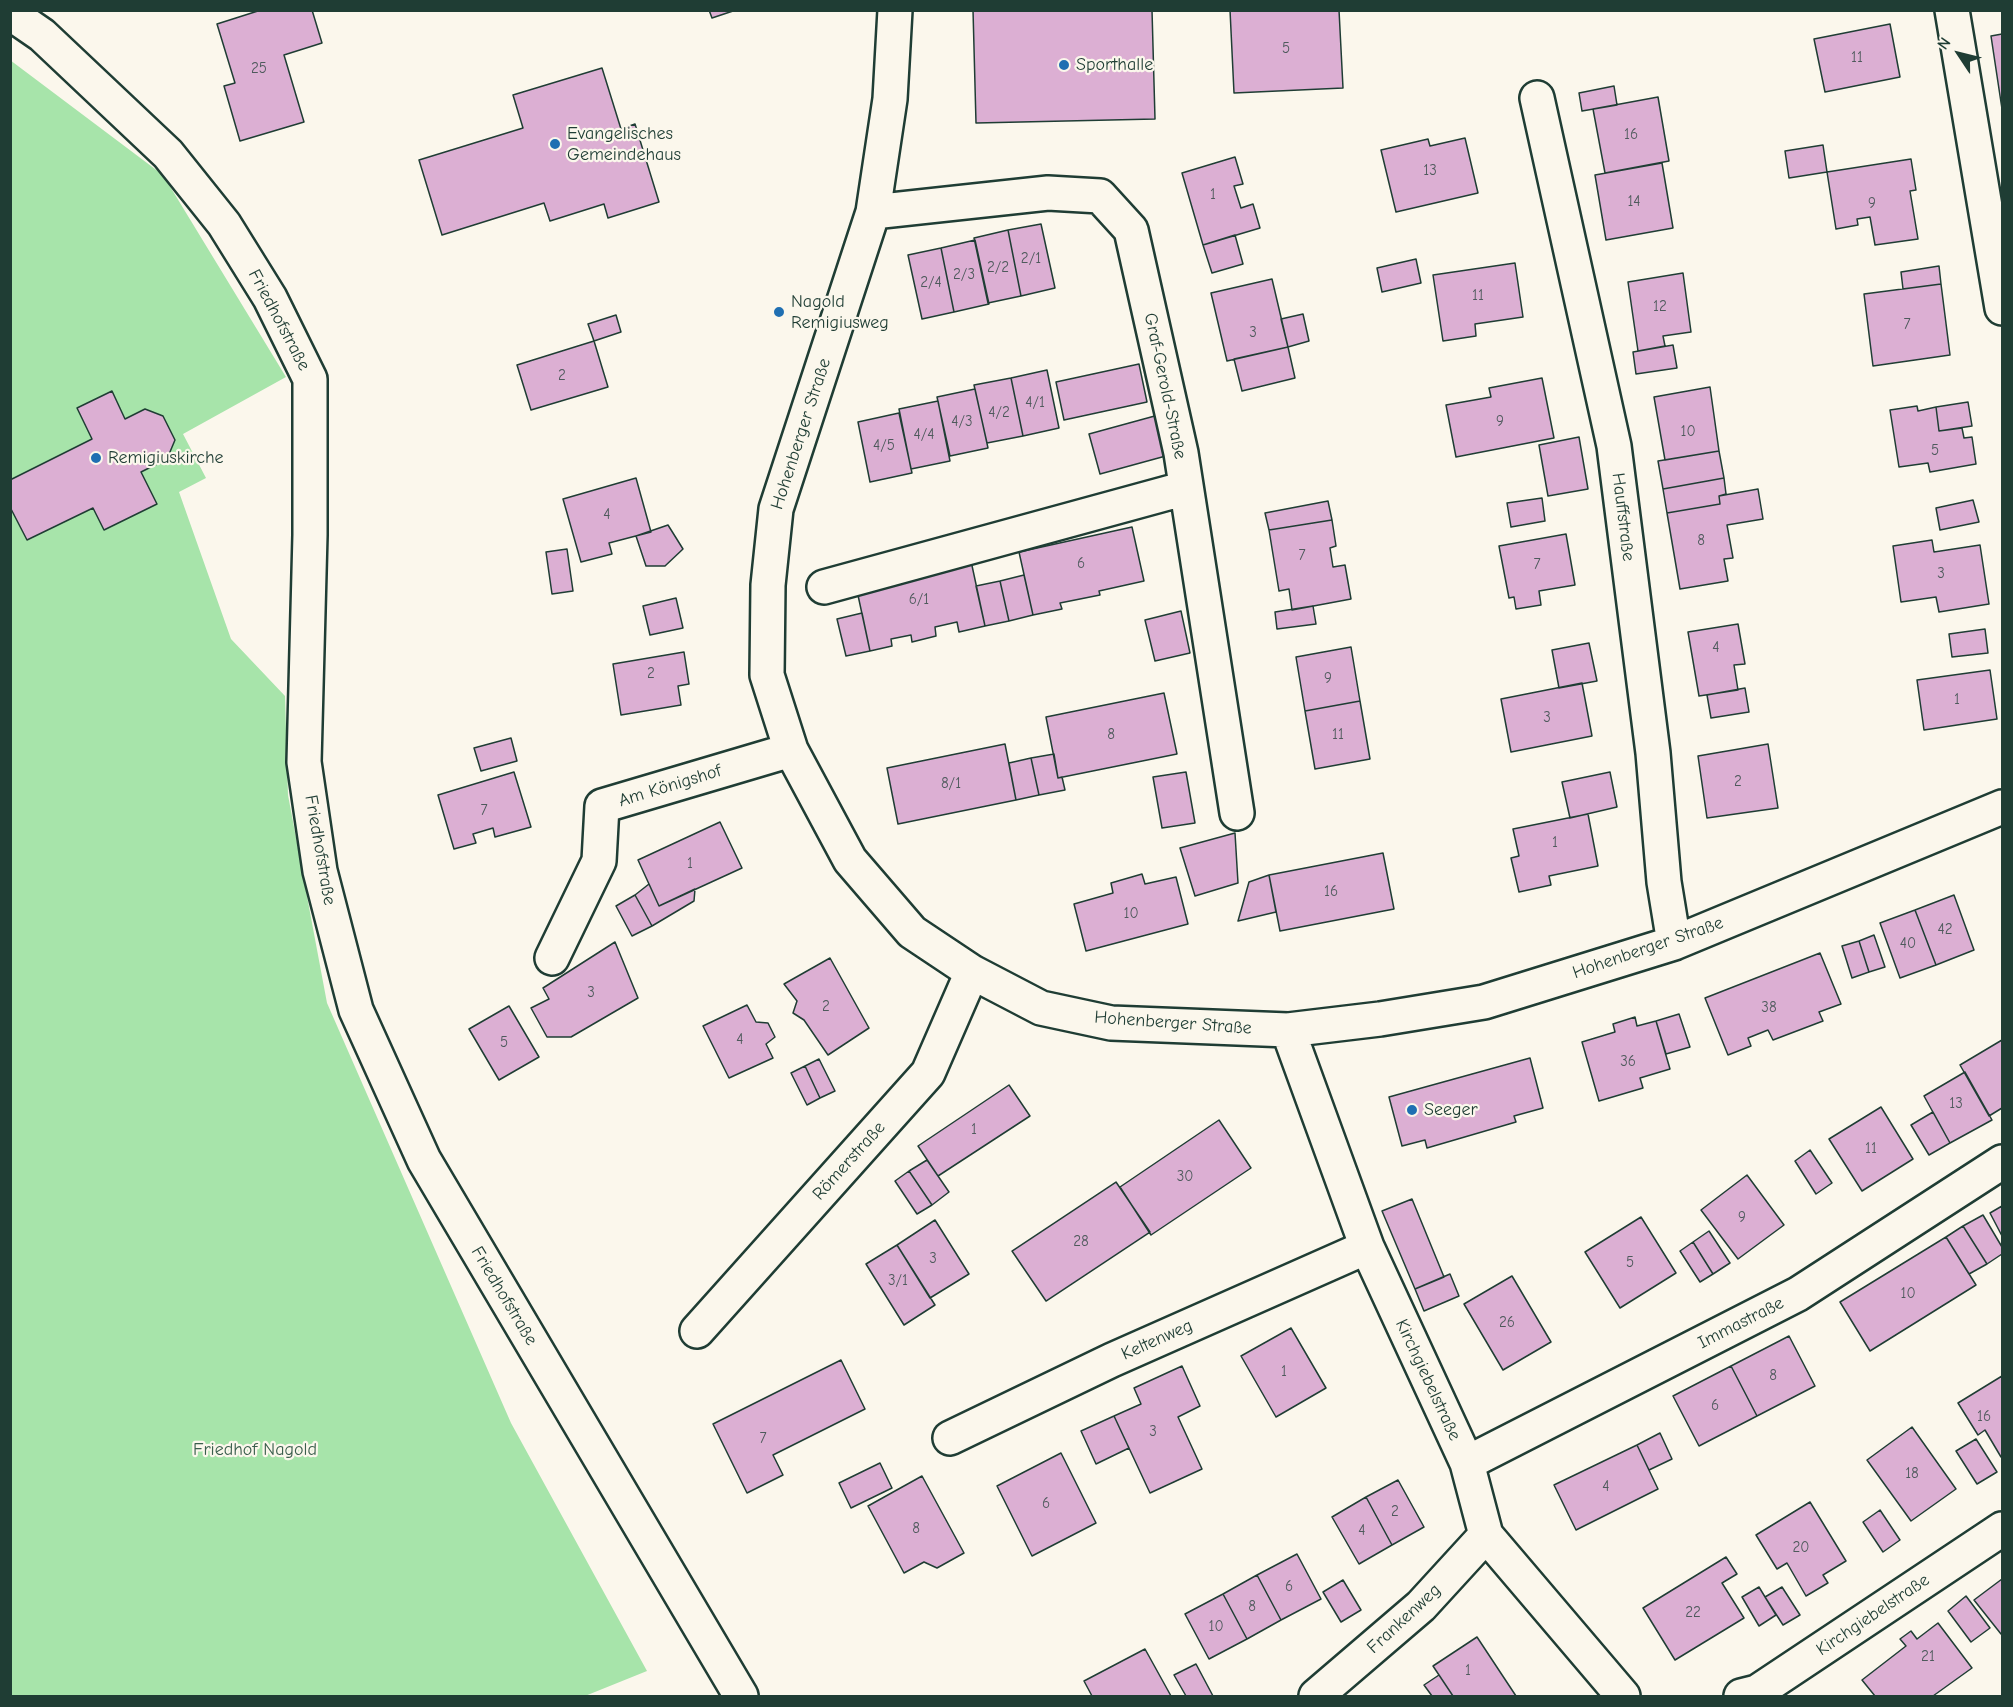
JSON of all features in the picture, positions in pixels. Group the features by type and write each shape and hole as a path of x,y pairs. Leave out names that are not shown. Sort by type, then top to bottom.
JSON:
{"street":[{"name":"Hohenberger Straße","path":"895,10 890,99 873,212 776,508 768,585 766,675 791,750 849,860 912,932 972,972 1041,1008 1111,1023 1288,1030 1380,1019 1484,1002 1674,943 2000,815"},
{"path":"1952,10 2002,309"},
{"name":"Friedhofstraße","path":"10,13 42,35 168,154 225,224 270,298 310,379 310,535 304,762 321,871 356,1010 424,1160 741,1696"},
{"name":"Hauffstraße","path":"1537,98 1614,446 1653,753 1664,882 1674,943"},
{"name":"Graf-Gerold-Straße","path":"873,212 1048,193 1100,196 1131,230 1181,453 1237,813"},
{"path":"824,587 1186,488"},
{"name":"Am Königshof","path":"552,958 599,861 602,806 791,750"},
{"name":"Römerstraße","path":"697,1330 928,1073 972,972"},
{"name":"Kirchgiebelstraße","path":"1288,1030 1367,1246 1467,1463 1486,1535 1623,1696"},
{"name":"Immastraße","path":"1467,1463 1798,1294 2002,1162"},
{"name":"Keltenweg","path":"950,1438 1112,1360 1367,1246"},
{"name":"Kirchgiebelstraße","path":"1741,1696 1757,1692 2002,1529"},
{"name":"Frankenweg","path":"1316,1696 1421,1606 1486,1535"}],"green space":[{"name":"Friedhof Nagold","path":"10,60 163,175 286,377 183,434 206,478 179,492 231,639 285,696 288,795 327,1003 511,1423 647,1671 585,1696 11,1696"}],"building":[{"path":"261,10 312,10 322,43 284,55 304,122 240,141 224,86 235,83 217,24"},
{"path":"709,10 736,10 712,18"},
{"name":"Sporthalle","path":"973,10 1152,10 1155,119 976,123"},
{"path":"1230,10 1339,10 1343,88 1234,93"},
{"path":"1890,24 1900,77 1825,92 1814,39"},
{"path":"2002,34 2002,109 1991,36"},
{"name":"Evangelisches Gemeindehaus","path":"602,68 621,129 635,124 659,202 608,218 604,204 550,221 544,203 442,235 419,160 523,128 513,95"},
{"path":"1614,86 1617,105 1582,111 1579,93"},
{"path":"1658,97 1669,161 1605,173 1593,109"},
{"path":"1465,138 1478,193 1396,212 1381,150 1428,139 1430,146"},
{"path":"1823,145 1827,172 1789,178 1785,151"},
{"path":"1235,157 1243,184 1234,186 1241,208 1253,204 1260,228 1203,245 1182,173"},
{"path":"1911,159 1916,190 1910,191 1918,239 1875,245 1870,217 1857,219 1858,225 1836,229 1827,172"},
{"path":"1662,163 1673,228 1606,240 1595,175"},
{"path":"1041,224 1055,288 1021,296 1008,230"},
{"path":"1008,230 1021,296 988,303 974,238"},
{"path":"1235,235 1243,264 1212,273 1203,245"},
{"path":"975,240 989,304 954,312 941,248"},
{"path":"941,248 954,312 922,319 908,255"},
{"path":"1416,259 1421,283 1382,292 1377,268"},
{"path":"1515,263 1523,317 1475,324 1476,336 1443,341 1433,275"},
{"path":"1939,266 1941,284 1903,289 1901,272"},
{"path":"1683,273 1691,332 1663,336 1665,346 1638,351 1628,282"},
{"path":"1272,279 1288,347 1227,361 1211,293"},
{"path":"1941,284 1950,355 1873,366 1864,294"},
{"path":"1303,314 1309,341 1288,347 1281,319"},
{"path":"616,315 621,332 594,341 588,324"},
{"path":"594,341 608,387 531,410 517,365"},
{"path":"1673,345 1677,368 1636,374 1633,352"},
{"path":"1288,347 1295,378 1242,391 1234,359"},
{"path":"1139,364 1147,402 1064,420 1056,382"},
{"path":"1047,370 1059,428 1023,436 1011,378"},
{"path":"1011,378 1023,436 987,443 974,385"},
{"path":"1542,378 1554,438 1456,457 1446,405 1491,397 1489,388"},
{"path":"1710,387 1719,451 1665,460 1654,397"},
{"path":"975,389 988,448 950,456 937,397"},
{"path":"112,391 125,419 145,409 163,416 175,440 167,459 141,472 157,504 104,530 93,508 27,540 10,507 10,480 92,439 77,408"},
{"path":"938,401 950,461 911,469 899,409"},
{"path":"1968,402 1972,426 1939,431 1936,407"},
{"path":"1917,406 1918,411 1936,407 1939,431 1962,428 1964,438 1972,437 1976,464 1930,472 1928,463 1899,467 1890,410"},
{"path":"899,413 912,473 870,482 858,422"},
{"path":"1162,414 1173,454 1100,474 1089,434"},
{"path":"1579,437 1588,489 1548,496 1539,445"},
{"path":"1719,451 1724,478 1663,489 1658,461"},
{"path":"636,478 651,532 609,543 612,554 581,562 563,499"},
{"path":"1724,478 1726,494 1719,496 1720,504 1667,513 1663,489"},
{"path":"1758,489 1763,519 1727,525 1733,558 1724,559 1728,581 1680,589 1667,513 1720,504 1719,496"},
{"path":"1542,498 1545,521 1511,527 1507,503"},
{"path":"1973,500 1979,522 1940,530 1936,508"},
{"path":"1328,501 1332,520 1269,530 1265,513"},
{"path":"1332,520 1336,546 1330,548 1333,567 1345,565 1351,599 1292,610 1289,589 1279,591 1269,530"},
{"path":"668,525 683,549 665,566 646,566 636,536"},
{"path":"1132,527 1144,581 1099,591 1100,595 1060,603 1062,609 1033,615 1019,552"},
{"path":"1566,534 1575,585 1539,591 1541,605 1516,609 1514,597 1509,598 1499,546"},
{"path":"1932,540 1934,552 1980,545 1989,604 1939,612 1936,597 1901,602 1893,546"},
{"path":"567,549 573,591 552,594 546,552"},
{"path":"971,561 985,626 959,632 957,622 935,627 936,636 912,642 911,635 891,639 892,646 870,651 856,586"},
{"path":"1024,575 1033,615 1009,621 1000,581"},
{"path":"1000,581 1009,621 985,626 976,586"},
{"path":"676,598 683,628 650,635 643,606"},
{"path":"1313,606 1316,624 1277,629 1275,612"},
{"path":"1181,611 1190,653 1155,661 1145,620"},
{"path":"862,613 870,651 846,656 837,619"},
{"path":"1738,624 1745,664 1734,665 1738,690 1699,696 1688,632"},
{"path":"1985,629 1988,653 1952,657 1949,634"},
{"path":"1589,643 1597,681 1559,688 1552,650"},
{"path":"1351,647 1360,701 1305,711 1296,657"},
{"path":"684,652 689,684 678,686 681,705 621,715 613,664"},
{"path":"1990,670 1997,719 1924,730 1917,680"},
{"path":"1582,683 1592,736 1511,752 1501,699"},
{"path":"1745,688 1749,712 1711,718 1707,695"},
{"path":"1164,693 1177,754 1058,778 1046,717"},
{"path":"1360,701 1370,759 1315,769 1305,711"},
{"path":"511,738 517,761 481,771 474,748"},
{"path":"1005,744 1016,800 898,824 887,768"},
{"path":"1768,744 1778,808 1707,818 1698,756"},
{"path":"1054,754 1058,778 1062,777 1065,790 1039,795 1031,758"},
{"path":"1031,758 1039,795 1016,800 1009,763"},
{"path":"514,772 531,827 495,837 493,828 473,834 476,843 454,849 438,795"},
{"path":"1186,772 1195,823 1162,828 1153,777"},
{"path":"1610,772 1617,807 1570,818 1562,782"},
{"path":"1588,814 1598,866 1549,876 1551,885 1519,892 1511,858 1519,856 1513,829"},
{"path":"720,822 742,868 659,906 638,860"},
{"path":"1235,833 1238,883 1195,896 1180,848"},
{"path":"1383,853 1394,909 1280,931 1269,875"},
{"path":"1142,874 1145,884 1176,877 1188,924 1086,951 1074,904 1113,893 1111,883"},
{"path":"1269,875 1276,912 1238,921 1249,882"},
{"path":"649,884 659,906 695,889 694,901 652,926 635,895"},
{"path":"635,895 652,926 632,936 616,906"},
{"path":"1954,895 1974,950 1936,965 1915,910"},
{"path":"1915,910 1936,965 1900,978 1880,923"},
{"path":"1874,935 1885,967 1869,972 1859,941"},
{"path":"1859,941 1869,972 1852,978 1842,946"},
{"path":"615,942 638,998 571,1037 547,1037 531,1008 549,999 543,988"},
{"path":"1820,953 1841,1004 1819,1012 1823,1021 1773,1040 1768,1030 1748,1038 1751,1046 1728,1055 1705,998"},
{"path":"830,958 869,1028 828,1055 804,1020 793,1013 797,1001 784,984"},
{"path":"747,1005 756,1022 768,1023 775,1037 766,1044 773,1058 729,1078 703,1026"},
{"path":"509,1006 539,1057 499,1080 469,1029"},
{"path":"1679,1014 1690,1047 1666,1054 1656,1021"},
{"path":"1635,1017 1637,1026 1656,1021 1670,1069 1640,1078 1643,1088 1599,1101 1582,1042 1615,1032 1613,1024"},
{"path":"2002,1040 2002,1108 1989,1116 1960,1065"},
{"path":"1530,1058 1543,1108 1514,1116 1516,1122 1427,1148 1425,1140 1402,1146 1389,1097"},
{"path":"819,1059 835,1091 820,1098 805,1066"},
{"path":"805,1066 820,1098 807,1105 791,1073"},
{"path":"1965,1072 1992,1120 1950,1143 1924,1096"},
{"path":"1009,1085 1030,1116 938,1176 918,1146"},
{"path":"1881,1107 1913,1159 1862,1191 1829,1139"},
{"path":"1933,1112 1950,1143 1929,1155 1911,1125"},
{"path":"1219,1120 1251,1168 1151,1235 1120,1187"},
{"path":"1810,1150 1832,1183 1816,1194 1795,1161"},
{"path":"927,1160 949,1192 932,1205 909,1171"},
{"path":"909,1171 932,1205 917,1214 895,1181"},
{"path":"1747,1175 1784,1225 1738,1259 1701,1210"},
{"path":"1116,1182 1150,1232 1046,1301 1012,1251"},
{"path":"1412,1199 1444,1277 1415,1289 1382,1211"},
{"path":"2002,1206 2002,1236 1990,1213"},
{"path":"1983,1215 2002,1247 2002,1254 1987,1264 1963,1226"},
{"path":"1641,1217 1676,1273 1620,1308 1585,1252"},
{"path":"935,1220 969,1274 930,1298 897,1245"},
{"path":"1963,1226 1987,1264 1969,1274 1946,1237"},
{"path":"1709,1231 1730,1263 1713,1274 1693,1242"},
{"path":"1946,1237 1976,1285 1870,1351 1840,1302"},
{"path":"1693,1242 1713,1274 1700,1282 1680,1251"},
{"path":"897,1245 935,1305 904,1325 866,1264"},
{"path":"1450,1274 1459,1296 1424,1311 1415,1289"},
{"path":"1512,1276 1551,1342 1503,1370 1464,1304"},
{"path":"1291,1328 1326,1388 1276,1417 1241,1356"},
{"path":"1789,1336 1815,1386 1757,1416 1731,1366"},
{"path":"841,1360 865,1409 773,1455 783,1475 747,1493 713,1424"},
{"path":"1182,1366 1200,1406 1178,1417 1202,1469 1150,1493 1114,1416 1141,1404 1134,1388"},
{"path":"1731,1366 1757,1416 1699,1446 1673,1396"},
{"path":"2002,1376 2001,1457 1985,1430 1978,1435 1958,1403"},
{"path":"1114,1416 1129,1448 1096,1464 1081,1431"},
{"path":"1912,1427 1956,1489 1911,1521 1867,1460"},
{"path":"1660,1433 1672,1459 1649,1470 1637,1445"},
{"path":"1976,1439 1997,1472 1977,1484 1956,1451"},
{"path":"1637,1445 1658,1489 1576,1530 1554,1485"},
{"path":"1061,1453 1096,1523 1032,1556 997,1486"},
{"path":"880,1463 892,1488 851,1508 839,1483"},
{"path":"922,1476 964,1553 937,1568 924,1562 904,1573 868,1506"},
{"path":"1398,1480 1424,1527 1392,1545 1366,1497"},
{"path":"1366,1497 1392,1545 1359,1564 1332,1517"},
{"path":"1810,1502 1846,1561 1823,1575 1828,1583 1806,1596 1787,1563 1777,1569 1756,1535"},
{"path":"1880,1510 1900,1540 1883,1552 1863,1522"},
{"path":"1297,1554 1321,1599 1281,1620 1257,1575"},
{"path":"1726,1557 1737,1574 1722,1583 1744,1618 1675,1660 1643,1608"},
{"path":"1257,1575 1281,1620 1247,1639 1223,1594"},
{"path":"2002,1579 2002,1633 2001,1634 1974,1600"},
{"path":"1343,1580 1361,1610 1341,1622 1323,1592"},
{"path":"1759,1587 1776,1615 1759,1626 1742,1597"},
{"path":"1782,1587 1800,1615 1783,1625 1765,1597"},
{"path":"1223,1594 1247,1639 1209,1659 1185,1614"},
{"path":"1966,1596 1990,1628 1971,1642 1948,1611"},
{"path":"1938,1623 1972,1668 1933,1696 1875,1696 1862,1680 1906,1646 1900,1639 1911,1631 1917,1639"},
{"path":"1477,1637 1516,1696 1453,1696 1433,1666"},
{"path":"1145,1649 1171,1696 1092,1696 1084,1681"},
{"path":"1196,1664 1213,1696 1186,1696 1174,1675"},
{"path":"1439,1675 1453,1696 1432,1696 1424,1685"}],"place":[{"name":"Sporthalle","path":"1064,65"},
{"name":"Evangelisches Gemeindehaus","path":"555,144"},
{"name":"Nagold Remigiusweg","path":"779,312"},
{"name":"Remigiuskirche","path":"96,458"},
{"name":"Seeger","path":"1412,1110"}]}
